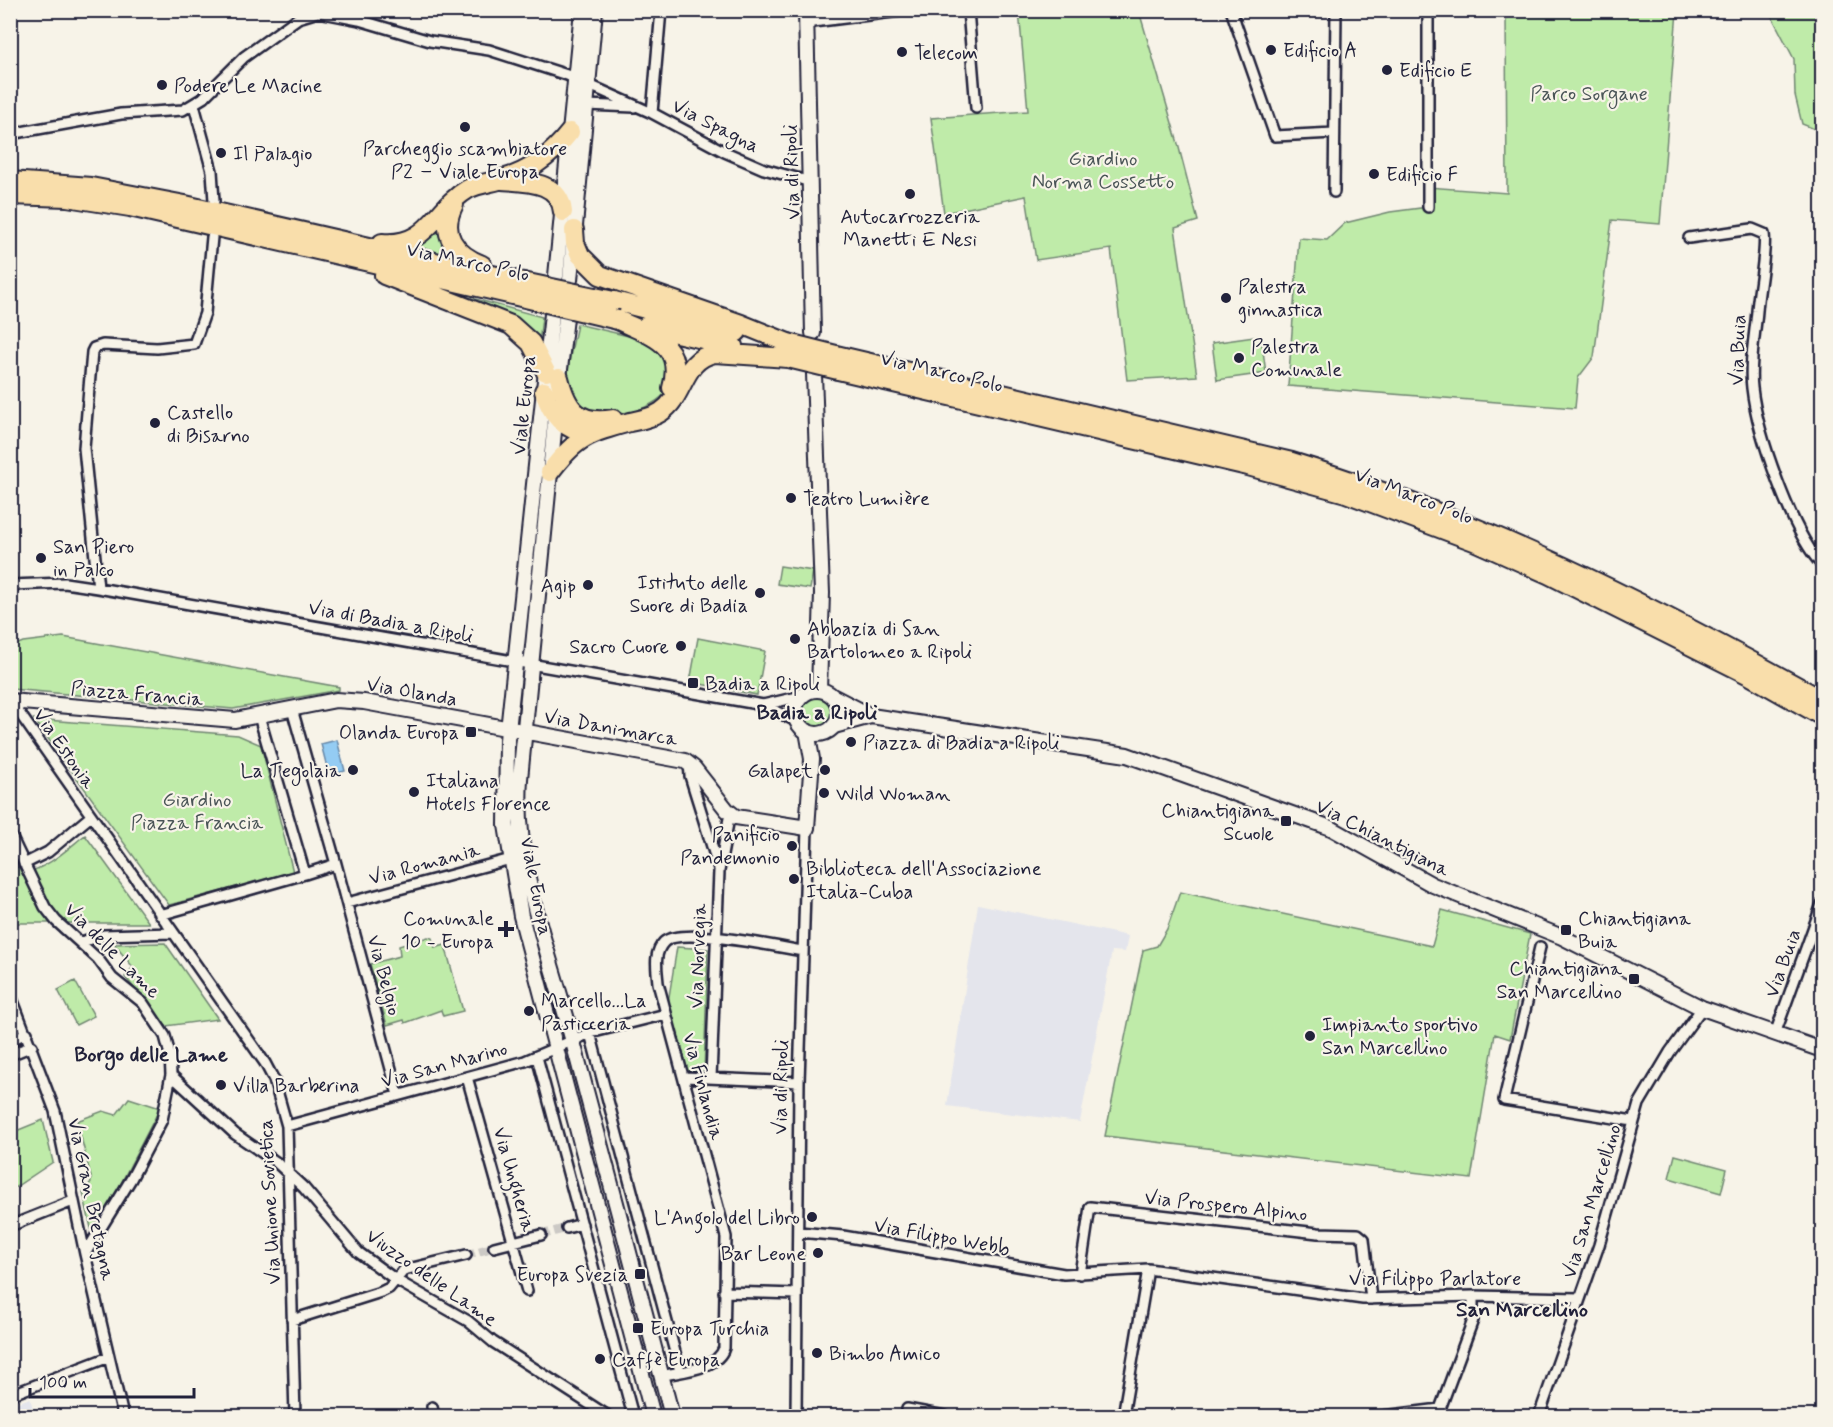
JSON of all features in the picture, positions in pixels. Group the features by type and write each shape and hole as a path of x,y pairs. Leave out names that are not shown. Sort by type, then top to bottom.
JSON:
{"highway":[{"path":"330,246 410,241 472,187 500,180 544,160 570,132"},
{"path":"500,180 549,188 561,199 563,212"},
{"name":"Via Marco Polo","path":"10,181 91,187 330,246 522,289 614,301 714,327 788,351"},
{"name":"Via Marco Polo","path":"10,195 45,195 96,201 330,246"},
{"path":"458,197 449,213 447,226 455,248 471,261 522,289"},
{"path":"574,230 575,243 580,255 600,275 741,324 788,351"},
{"path":"330,246 511,325 531,343 569,406 589,420 604,421 636,414 665,399 675,378 674,364 669,349 657,338 618,320"},
{"name":"Via Marco Polo","path":"522,289 618,320 788,351 1346,493 1474,541 1548,574 1822,716"},
{"path":"550,472 573,446 589,433 659,414 675,398 688,368 705,355 788,351"},
{"name":"Via Marco Polo","path":"837,363 1292,462 1345,478 1479,528 1558,563 1822,700"},
{"path":"544,391 555,416 569,429 589,433"}],"main road":[{"path":"556,276 582,10"},
{"path":"570,280 595,10"},
{"name":"Via di Ripoli","path":"805,17 811,182 813,333"},
{"name":"Viale Europa","path":"552,314 555,416 519,802 522,848 539,925 672,1416"},
{"name":"Viale Europa","path":"566,318 552,375 544,391 509,728 505,807 521,916 653,1416"},
{"path":"814,374 822,593 819,690"},
{"path":"819,690 834,697 839,714 831,729 815,734 802,727 796,708 802,696 819,690"},
{"name":"Via Chiantigiana","path":"834,697 871,716 1138,759 1331,828 1427,882 1532,923 1606,956 1702,1008 1822,1050"},
{"name":"Via Olanda","path":"292,709 347,700 525,731"},
{"name":"Piazza Francia","path":"11,701 221,720 259,716 292,709"},
{"name":"Via Chiantigiana","path":"831,729 871,716"},
{"name":"Via di Ripoli","path":"802,727 812,759 807,828"},
{"name":"Via di Ripoli","path":"812,759 831,729"},
{"name":"Via Danimarca","path":"525,731 689,762 730,813"},
{"path":"730,813 741,819 807,828"}],"street":[{"path":"652,112 660,10"},
{"path":"805,17 909,10"},
{"path":"968,10 976,108"},
{"path":"1231,10 1275,136 1334,133"},
{"path":"1335,192 1336,10"},
{"path":"1428,10 1428,207"},
{"name":"Via Spagna","path":"194,105 244,57 298,18 318,12 359,20 430,41 489,50 575,78 652,112 724,152 764,169 811,182"},
{"path":"10,134 121,114 183,110 194,105 212,171 214,201"},
{"name":"Via Spagna","path":"586,110 639,107"},
{"name":"Via Buia","path":"1689,238 1752,229 1764,234 1766,242 1758,291 1752,388 1771,462 1798,531 1822,565"},
{"path":"98,588 84,448 92,352 94,348 102,345 157,348 187,347 194,344 205,313 212,237"},
{"name":"Via di Badia a Ripoli","path":"10,585 64,583 98,588 764,705 802,727"},
{"name":"Via di Badia a Ripoli","path":"764,705 802,696"},
{"name":"Via Estonia","path":"11,701 160,915"},
{"path":"160,915 336,864 292,709"},
{"path":"259,716 305,874"},
{"name":"Via Norvegia","path":"689,762 690,776 719,871"},
{"name":"Via Norvegia","path":"711,1078 719,871 730,813"},
{"path":"24,864 57,846 90,816"},
{"name":"Via di Ripoli","path":"796,1416 799,1082 807,828"},
{"name":"Via delle Lame","path":"10,834 39,897 50,914 81,942 112,978 143,1003 157,1022 167,1045 171,1075 162,1120 131,1179 85,1254"},
{"name":"Via Romania","path":"347,903 511,859"},
{"name":"Via Belgio","path":"336,864 398,1095"},
{"name":"Via Buia","path":"1775,1034 1822,904"},
{"name":"Via Unione Sovietica","path":"160,915 268,1068 287,1126 295,1416"},
{"path":"81,942 104,935 172,933"},
{"name":"Via Finlandia","path":"680,1371 711,1364 721,1356 724,1348 726,1237 666,1014 657,969 659,948 673,936 715,937"},
{"path":"715,937 802,951"},
{"path":"1540,946 1504,1100 1633,1121"},
{"name":"Via Gran Bretagna","path":"10,993 55,1111 73,1201 123,1416"},
{"name":"Via San Marcellino","path":"1539,1416 1599,1245 1633,1121 1647,1088 1702,1008"},
{"name":"Via San Marino","path":"287,1126 537,1058 590,1033 666,1014"},
{"path":"10,1040 27,1033"},
{"path":"590,1033 680,1371 662,1376"},
{"path":"10,1055 32,1046"},
{"path":"537,1058 633,1416"},
{"name":"Viuzzo delle Lame","path":"171,1075 236,1134 276,1162 304,1188 358,1252 396,1280 468,1321 493,1342 608,1416"},
{"name":"Via Ungheria","path":"467,1077 527,1291"},
{"path":"684,1077 799,1082"},
{"path":"10,1226 73,1201"},
{"name":"Via Prospero Alpino","path":"1080,1274 1090,1207 1318,1233 1358,1234 1364,1239 1371,1299"},
{"path":"567,1228 582,1224"},
{"name":"Via Filippo Webb","path":"799,1232 843,1236 1042,1271 1080,1274 1148,1269"},
{"path":"494,1247 541,1235"},
{"path":"292,1320 381,1292 404,1270 466,1255"},
{"path":"1123,1416 1148,1269"},
{"name":"Via Filippo Parlatore","path":"1148,1269 1371,1299 1473,1296 1579,1298"},
{"path":"724,1292 797,1294"},
{"path":"1383,1416 1440,1409 1473,1320 1473,1296"},
{"path":"10,1395 109,1357"},
{"path":"907,1409 945,1416"}],"shaded area":[{"path":"978,904 1128,936 1125,952 1112,951 1080,1122 947,1106"},
{"path":"30,1398 35,1416 11,1416 11,1405"}],"green space":[{"name":"Giardino Norma Cossetto","path":"1019,11 1139,11 1198,221 1175,228 1197,376 1127,380 1111,249 1036,260 1026,196 944,213 931,118 1028,111"},
{"name":"Parco Sorgane","path":"1506,11 1677,11 1660,224 1612,220 1594,357 1578,378 1575,408 1288,386 1299,238 1327,240 1345,223 1390,212 1428,207 1428,187 1507,193"},
{"path":"1769,11 1822,11 1822,132 1802,124 1795,95 1794,59"},
{"path":"441,221 454,258 407,248"},
{"path":"442,290 542,317 539,344"},
{"path":"577,324 654,342 663,348 669,377 666,392 651,404 619,416 602,417 583,409 571,392 568,376"},
{"name":"Palestra Comunale","path":"1261,336 1266,373 1217,380 1212,343"},
{"path":"780,566 813,571 810,589 777,584"},
{"path":"63,637 339,687 339,690 233,709 11,689 11,647 23,642"},
{"path":"698,638 765,651 757,695 690,682"},
{"path":"817,697 823,698 831,706 831,718 823,726 817,727 811,726 803,718 802,712 803,706 811,698"},
{"name":"Giardino Piazza Francia","path":"34,719 238,735 261,745 293,872 169,905"},
{"path":"85,835 149,923 11,923 10,870 21,866 24,873 33,871 56,858"},
{"name":"Impianto sportivo San Marcellino","path":"1180,892 1432,946 1442,910 1530,934 1510,1039 1495,1034 1471,1179 1105,1136 1143,950 1157,946 1167,929"},
{"path":"428,937 432,938 435,948 445,945 463,1011 443,1016 441,1010 405,1023 404,1020 387,1025 370,964 400,956 399,946"},
{"path":"165,943 218,1019 166,1026 125,977 133,967 114,944"},
{"path":"677,947 708,949 704,1073 687,1072 668,1003"},
{"path":"75,981 94,1016 76,1025 58,990"},
{"path":"129,1098 160,1108 93,1237 83,1192 91,1182 91,1177 77,1121 103,1111 116,1115"},
{"path":"43,1120 53,1162 11,1190 11,1133"},
{"path":"1675,1155 1727,1169 1721,1193 1669,1178"}],"water":[{"path":"337,740 345,771 329,775 321,744"}],"tunnel":[{"path":"541,1235 567,1228"},
{"path":"466,1255 494,1247"}],"place":[{"name":"Edificio A","path":"1271,50"},
{"name":"Telecom","path":"902,52"},
{"name":"Edificio E","path":"1387,70"},
{"name":"Podere Le Macine","path":"162,85"},
{"name":"Parcheggio scambiatore P2 – Viale Europa","path":"465,127"},
{"name":"Il Palagio","path":"221,153"},
{"name":"Edificio F","path":"1374,174"},
{"name":"Autocarrozzeria Manetti E Nesi","path":"910,194"},
{"name":"Palestra ginnastica","path":"1226,298"},
{"name":"Palestra Comunale","path":"1239,358"},
{"name":"Castello di Bisarno","path":"155,423"},
{"name":"Teatro Lumière","path":"791,498"},
{"name":"San Piero in Palco","path":"41,558"},
{"name":"Agip","path":"588,585"},
{"name":"Istituto delle Suore di Badia","path":"760,593"},
{"name":"Abbazia di San Bartolomeo a Ripoli","path":"795,639"},
{"name":"Sacro Cuore","path":"681,646"},
{"name":"Badia a Ripoli","path":"693,683"},
{"name":"Olanda Europa","path":"471,732"},
{"name":"Piazza di Badia a Ripoli","path":"851,742"},
{"name":"La Tegolaia","path":"353,770"},
{"name":"Galapet","path":"825,770"},
{"name":"Italiana Hotels Florence","path":"414,792"},
{"name":"Wild Woman","path":"824,793"},
{"name":"Chiantigiana Scuole","path":"1286,821"},
{"name":"Panificio Pandemonio","path":"792,846"},
{"name":"Biblioteca dell'Associazione Italia-Cuba","path":"794,879"},
{"name":"Comunale 10 - Europa","path":"506,929"},
{"name":"Chiantigiana Buia","path":"1566,930"},
{"name":"Chiantigiana San Marcellino","path":"1634,979"},
{"name":"Marcello...La Pasticceria","path":"529,1011"},
{"name":"Impianto sportivo San Marcellino","path":"1310,1036"},
{"name":"Villa Barberina","path":"221,1085"},
{"name":"L'Angolo del Libro","path":"812,1217"},
{"name":"Bar Leone","path":"818,1253"},
{"name":"Europa Svezia","path":"640,1274"},
{"name":"Europa Turchia","path":"638,1328"},
{"name":"Bimbo Amico","path":"817,1353"},
{"name":"Caffè Europa","path":"600,1359"}],"district":[{"name":"Badia a Ripoli","path":"817,712"},
{"name":"Borgo delle Lame","path":"151,1054"},
{"name":"San Marcellino","path":"1522,1309"}]}
